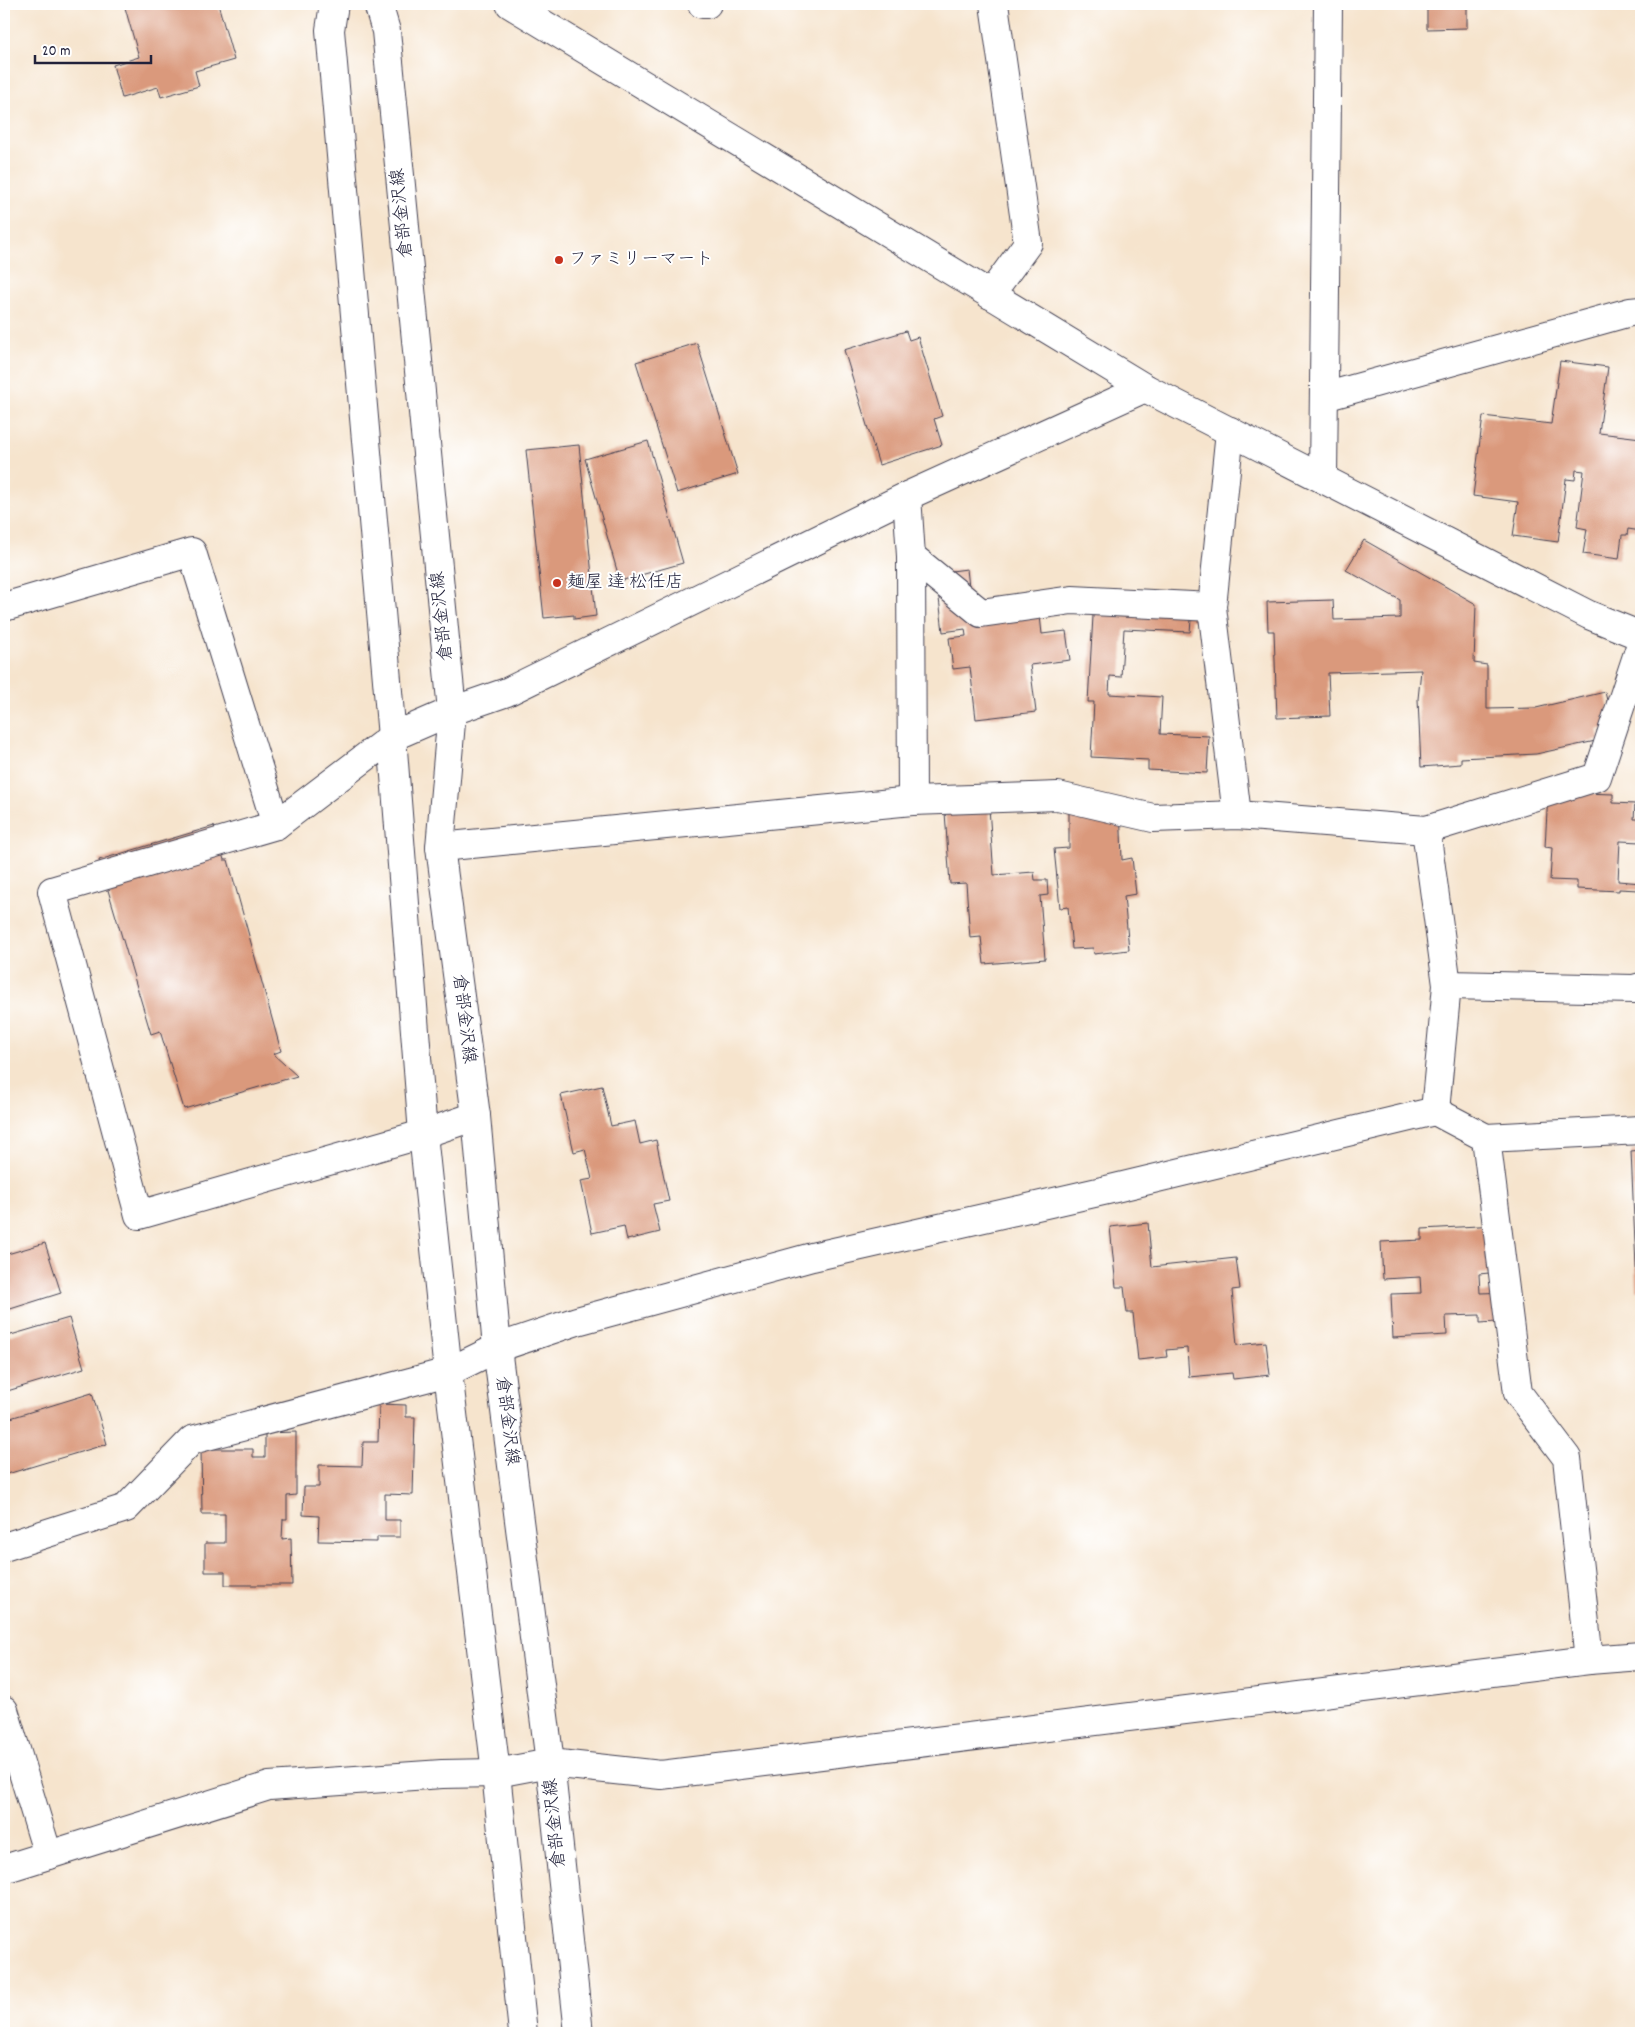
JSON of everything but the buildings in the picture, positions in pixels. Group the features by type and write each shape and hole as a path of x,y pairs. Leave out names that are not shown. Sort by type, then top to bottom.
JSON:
{"street":[{"path":"334,4 330,30 392,737 423,1134 448,1372 496,1773 523,2033"},
{"name":"倉部金沢線","path":"378,4 386,31 452,711 440,847 476,1116 496,1348 550,1763 579,2033"},
{"path":"510,4 1145,388 1589,615 1641,636"},
{"path":"702,4 707,4"},
{"path":"990,295 1028,243 994,4"},
{"path":"1324,479 1328,4"},
{"path":"1324,397 1630,312 1641,311"},
{"path":"476,1116 423,1134 139,1215 52,891 276,825 392,737 452,711 508,692 907,496 1145,388"},
{"path":"1230,431 1212,607 1238,815"},
{"path":"907,496 911,556 912,801"},
{"path":"4,607 192,552 276,825"},
{"path":"911,556 981,613 1072,600 1212,607"},
{"path":"440,847 912,801 1058,796 1153,818 1238,815 1426,830 1597,777 1641,644"},
{"path":"1426,830 1447,985 1435,1111"},
{"path":"1447,985 1634,989 1641,987"},
{"path":"4,1547 126,1508 192,1440 448,1372 496,1348 577,1321 812,1257 1098,1192 1435,1111 1486,1138 1641,1130"},
{"path":"1486,1138 1518,1393 1567,1458 1589,1660"},
{"path":"4,1869 269,1786 442,1774 496,1773 550,1763 662,1775 1589,1660 1641,1656"},
{"path":"4,1710 48,1855"}],"place":[{"name":"ファミリーマート","path":"559,260"},
{"name":"麺屋 達 松任店","path":"557,583"}]}
